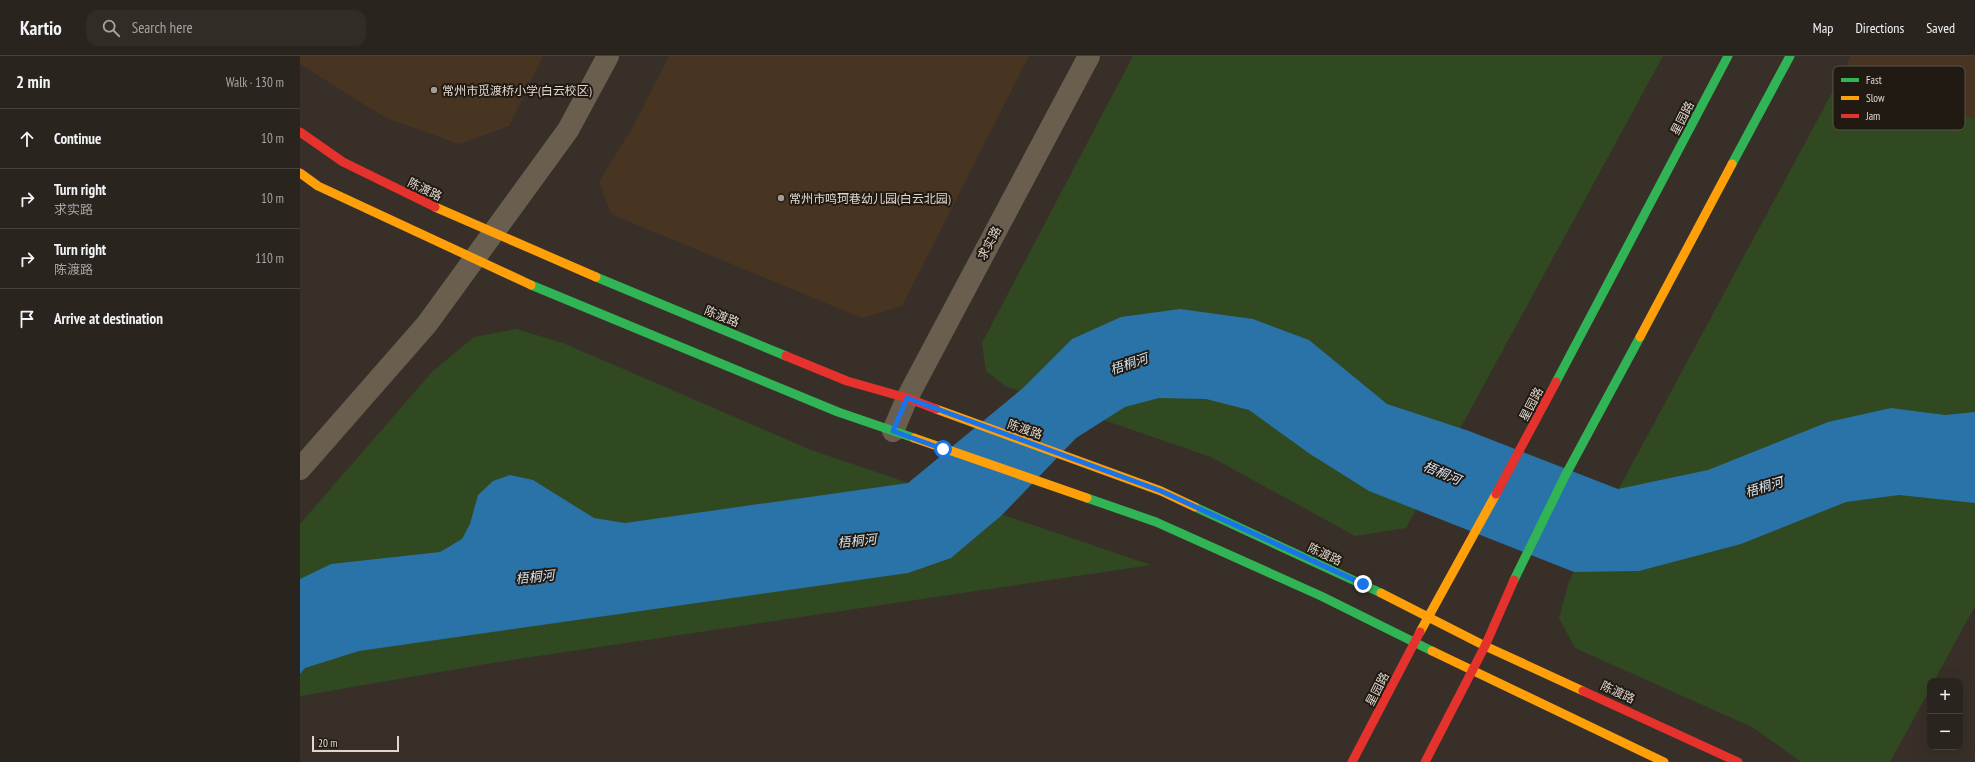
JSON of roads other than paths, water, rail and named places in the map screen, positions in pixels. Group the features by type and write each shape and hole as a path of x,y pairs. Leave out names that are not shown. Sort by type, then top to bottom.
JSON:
{"street":[{"path":"300,469 427,324 568,130 608,56"},
{"name":"求实路","path":"893,431 907,398 1089,56"},
{"name":"星园路","path":"1352,762 1428,617 1519,452 1728,56"},
{"path":"1425,762 1485,646 1526,554 1565,476 1790,56"},
{"name":"陈渡路","path":"300,132 342,162 493,234 847,381 907,398 1161,491 1363,584 1485,646 1731,757 1738,762"},
{"path":"300,173 318,186 541,290 838,412 943,449 1036,479 1156,522 1321,596 1472,671 1664,762"}],"water":[{"name":"梧桐河","path":"1180,309 1253,319 1309,340 1387,404 1469,431 1618,489 1708,470 1828,422 1891,408 1945,415 1975,412 1975,503 1899,495 1846,502 1741,544 1639,571 1574,572 1369,491 1310,454 1249,410 1206,399 1159,398 1125,407 1076,438 1002,515 951,558 908,573 359,651 305,668 300,674 300,579 331,564 440,552 462,539 470,524 478,495 493,481 510,475 533,480 594,518 625,523 908,483 1023,388 1072,339 1121,317"}],"place":[{"name":"常州市觅渡桥小学(白云校区)","path":"434,90"},
{"name":"常州市鸣珂巷幼儿园(白云北园)","path":"781,198"}]}
